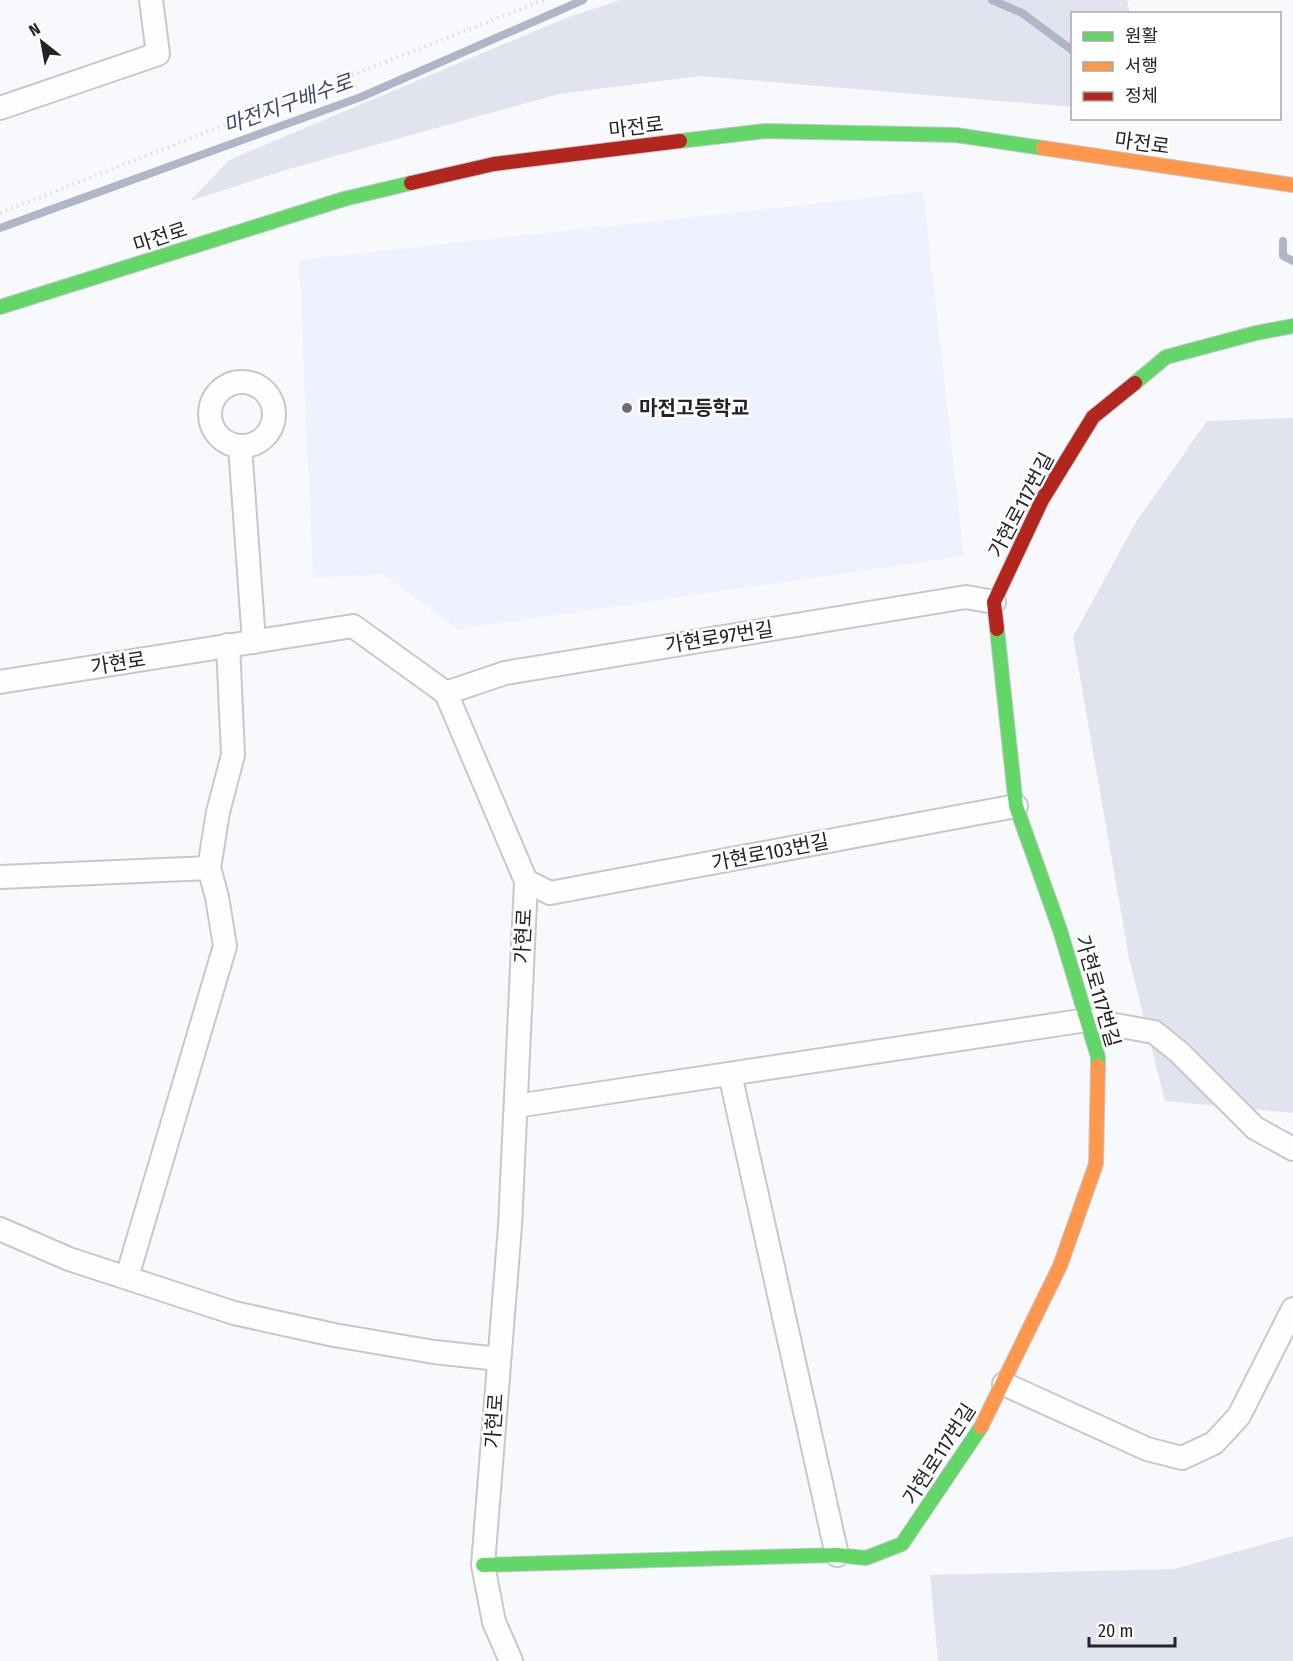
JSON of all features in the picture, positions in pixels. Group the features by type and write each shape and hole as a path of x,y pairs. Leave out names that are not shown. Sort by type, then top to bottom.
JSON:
{"street":[{"path":"0,108 158,54 151,0"},
{"name":"마전로","path":"0,307 344,199 494,164 765,131 956,135 1293,185"},
{"name":"가현로117번길","path":"483,1565 837,1555 866,1558 902,1544 954,1469 988,1416 1060,1266 1096,1164 1098,1057 1060,930 1016,806 994,602 1042,500 1093,417 1166,357 1256,333 1293,326"},
{"path":"240,446 254,642"},
{"name":"가현로97번길","path":"446,693 505,673 966,597 994,602"},
{"name":"가현로","path":"0,682 353,626 446,693 526,881 510,1226 483,1565 494,1622 512,1661"},
{"path":"127,1278 225,946 217,897 209,868 218,812 233,755 228,645"},
{"name":"가현로103번길","path":"526,881 550,893 1016,806"},
{"path":"0,877 209,868"},
{"path":"516,1106 1087,1020 1154,1032 1180,1053 1255,1128 1293,1149"},
{"path":"730,1074 837,1555"},
{"path":"0,1229 69,1259 234,1313 434,1352 499,1359"},
{"path":"1004,1384 1147,1449 1182,1458 1214,1443 1239,1416 1293,1309"}],"path":[{"path":"0,213 544,0"}],"shaded area":[{"path":"620,0 1127,0 1130,12 1071,12 1071,107 700,76 559,94 289,169 190,201 229,160 566,18"},
{"name":"마전고등학교","path":"923,192 964,556 458,629 382,574 313,578 299,260"},
{"path":"1293,418 1293,1113 1165,1101 1129,958 1073,637 1136,522 1207,421"},
{"path":"1293,1536 1293,1661 938,1661 930,1575 1174,1569"}],"waterway":[{"name":"마전지구배수로","path":"0,228 361,97 583,0"},
{"name":"마전지구배수로","path":"992,0 1022,13 1071,49"},
{"name":"마전지구배수로","path":"1283,241 1283,256 1293,261"}],"traffic: fast":[{"path":"680,141 765,131 956,135 1043,148"},
{"path":"0,307 344,199 411,183"},
{"path":"1135,383 1166,357 1256,333 1293,326"},
{"path":"997,629 1016,806 1060,930 1098,1057 1098,1066"},
{"path":"483,1565 837,1555 866,1558 902,1544 981,1427"}],"traffic: slow":[{"path":"1043,148 1293,185"},
{"path":"981,1427 1060,1266 1096,1164 1098,1066"}],"traffic: jam":[{"path":"411,183 494,164 680,141"},
{"path":"997,629 994,602 1042,500 1093,417 1135,383"}],"place":[{"name":"마전고등학교","path":"627,408"}]}
